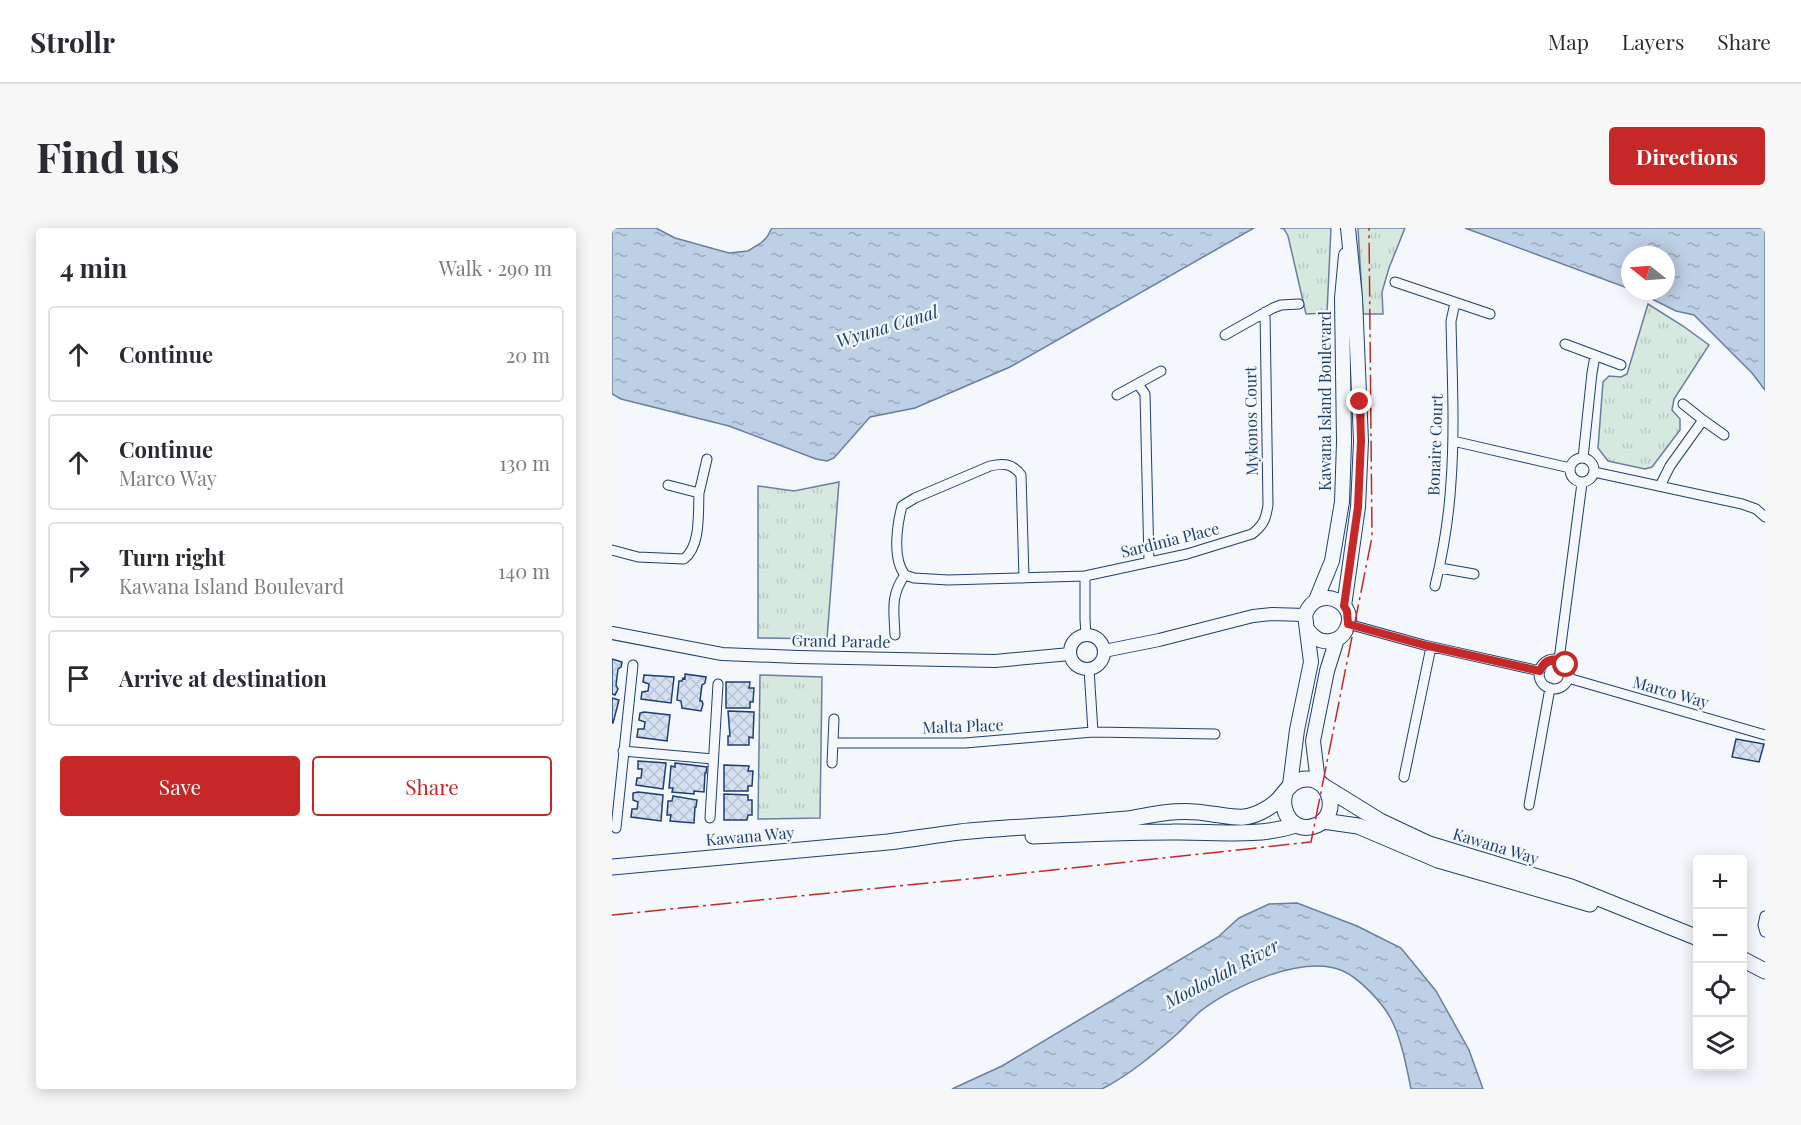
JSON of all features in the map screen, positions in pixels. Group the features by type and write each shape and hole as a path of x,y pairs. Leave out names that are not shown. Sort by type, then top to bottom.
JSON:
{"main road":[{"name":"Kawana Island Boulevard","path":"1316,600 1332,561 1342,502 1344,442 1342,298 1348,231"},
{"name":"Kawana Island Boulevard","path":"1344,606 1358,507 1361,441 1354,287 1348,231"},
{"path":"890,841 1164,832 1238,833 1280,830 1296,825 1308,827 1316,825 1323,821 1330,808 1330,801 1321,784 1313,741 1327,671 1337,639 1346,630 1348,624 1347,611 1344,606 1338,600 1330,598 1316,600 1308,608 1306,622 1311,662 1283,806 1285,813 1296,825"},
{"path":"1306,622 1317,640 1337,639"},
{"path":"890,841 961,832 1113,820 1161,812 1187,811 1245,817 1274,804 1287,789 1304,779 1321,784"},
{"name":"Kawana Way","path":"1321,784 1380,821 1429,843 1571,887 1693,936"},
{"name":"Kawana Way","path":"1323,821 1358,826 1438,860 1665,925"},
{"name":"Kawana Way","path":"612,867 890,841"},
{"path":"1747,961 1765,971"}],"street":[{"path":"1395,282 1490,314"},
{"name":"Bonaire Court","path":"1436,586 1451,483 1453,441 1451,321 1455,303"},
{"path":"1225,335 1281,305 1299,304"},
{"name":"Mykonos Court","path":"1260,528 1266,518 1268,505 1265,312"},
{"path":"1565,344 1621,365"},
{"path":"1583,458 1595,357"},
{"path":"1117,395 1161,371"},
{"path":"1138,384 1145,394 1149,562"},
{"path":"1683,404 1724,435"},
{"path":"1660,486 1670,466 1703,420"},
{"path":"1453,441 1570,468"},
{"path":"1583,458 1593,464 1594,472 1592,478 1582,483 1572,478 1570,468 1576,459 1583,458"},
{"path":"612,550 638,557 684,559 689,555 695,545 699,493 706,459"},
{"path":"895,635 894,594 897,585 905,575 899,568 897,558 898,522 902,506 915,498 990,466 1003,463 1015,468 1021,475 1022,484 1024,578"},
{"path":"1594,472 1742,504 1756,509 1765,517"},
{"path":"1559,660 1582,483"},
{"path":"668,485 699,493"},
{"name":"Sardinia Place","path":"905,575 923,579 1085,576 1187,554 1252,534 1260,528"},
{"path":"1440,568 1474,574"},
{"path":"1085,576 1086,635"},
{"path":"1104,651 1159,640 1252,616 1272,614 1306,622"},
{"path":"1348,624 1431,647 1540,671"},
{"name":"Grand Parade","path":"612,633 722,654 787,657 995,661 1070,654"},
{"path":"1086,635 1096,638 1104,651 1099,664 1089,669 1077,665 1070,654 1076,639 1086,635"},
{"path":"1404,777 1431,647"},
{"path":"1554,659 1559,660 1568,669 1568,678 1563,685 1555,689 1550,688 1541,680 1540,671 1545,663 1554,659"},
{"path":"616,828 617,764 624,751 633,665"},
{"path":"1089,669 1093,732"},
{"name":"Marco Way","path":"1568,678 1765,735"},
{"path":"710,818 718,684"},
{"path":"1529,805 1550,688"},
{"path":"832,763 834,719"},
{"name":"Malta Place","path":"833,743 965,743 1093,732 1215,734"},
{"path":"624,751 713,759"},
{"path":"1765,916 1763,925 1765,932"}],"green space":[{"path":"1280,228 1331,228 1327,313 1306,314 1288,236 1284,229"},
{"path":"1358,228 1405,228 1382,292 1383,314 1363,314"},
{"path":"1648,304 1709,345 1674,399 1672,410 1680,419 1680,430 1652,467 1645,469 1608,461 1598,448 1603,382 1609,376 1621,377 1627,374"},
{"path":"839,482 827,639 758,638 758,486 794,491"},
{"path":"760,675 822,677 820,818 758,819"}],"water":[{"name":"Wyuna Canal","path":"612,228 656,228 675,238 729,253 748,251 761,243 772,228 1254,228 1010,367 915,408 870,417 834,458 827,461 816,459 729,426 621,399 612,394"},
{"path":"1465,228 1765,228 1765,390 1752,373 1694,315 1676,311 1654,300 1675,300 1675,246 1621,246 1621,286"},
{"name":"Mooloolah River","path":"1297,903 1357,926 1401,948 1436,991 1469,1050 1483,1089 1411,1089 1395,1026 1377,999 1356,979 1343,971 1327,967 1309,967 1270,975 1215,1001 1150,1057 1102,1089 952,1089 1002,1066 1218,937 1239,918 1269,904"}],"building":[{"path":"612,659 622,662 618,669 616,685 618,689 615,695 612,694"},
{"path":"685,674 706,677 702,685 701,711 682,708 681,701 677,700 679,681 685,679"},
{"path":"644,675 674,677 671,703 641,699 642,692 648,691 649,684 643,682"},
{"path":"726,682 750,682 749,688 754,688 750,708 726,708"},
{"path":"612,698 619,700 613,723 612,723"},
{"path":"728,711 754,712 753,738 749,737 749,745 728,745 728,736 730,736"},
{"path":"640,713 670,715 667,741 637,737 638,729 644,729 645,722 639,720"},
{"path":"1736,739 1764,744 1759,762 1732,757"},
{"path":"638,761 666,763 663,789 636,785 637,778 641,778 642,769 638,769"},
{"path":"675,763 707,767 704,792 694,791 694,794 672,792 673,788 669,788 671,766 675,767"},
{"path":"724,765 749,766 748,771 753,771 752,786 748,786 748,791 724,791"},
{"path":"633,793 663,795 661,821 631,817 632,809 637,809 638,802 633,800"},
{"path":"724,794 748,795 748,800 752,800 752,815 748,815 747,820 724,820"},
{"path":"673,796 697,800 694,823 670,821 671,815 667,815 668,801 672,801"}],"power":[{"path":"612,915 1311,842 1372,537 1369,228"}],"route":[{"path":"1360,402 1358,507 1344,606 1347,611 1348,624 1424,645 1540,671 1549,660 1559,660 1566,665"}]}
